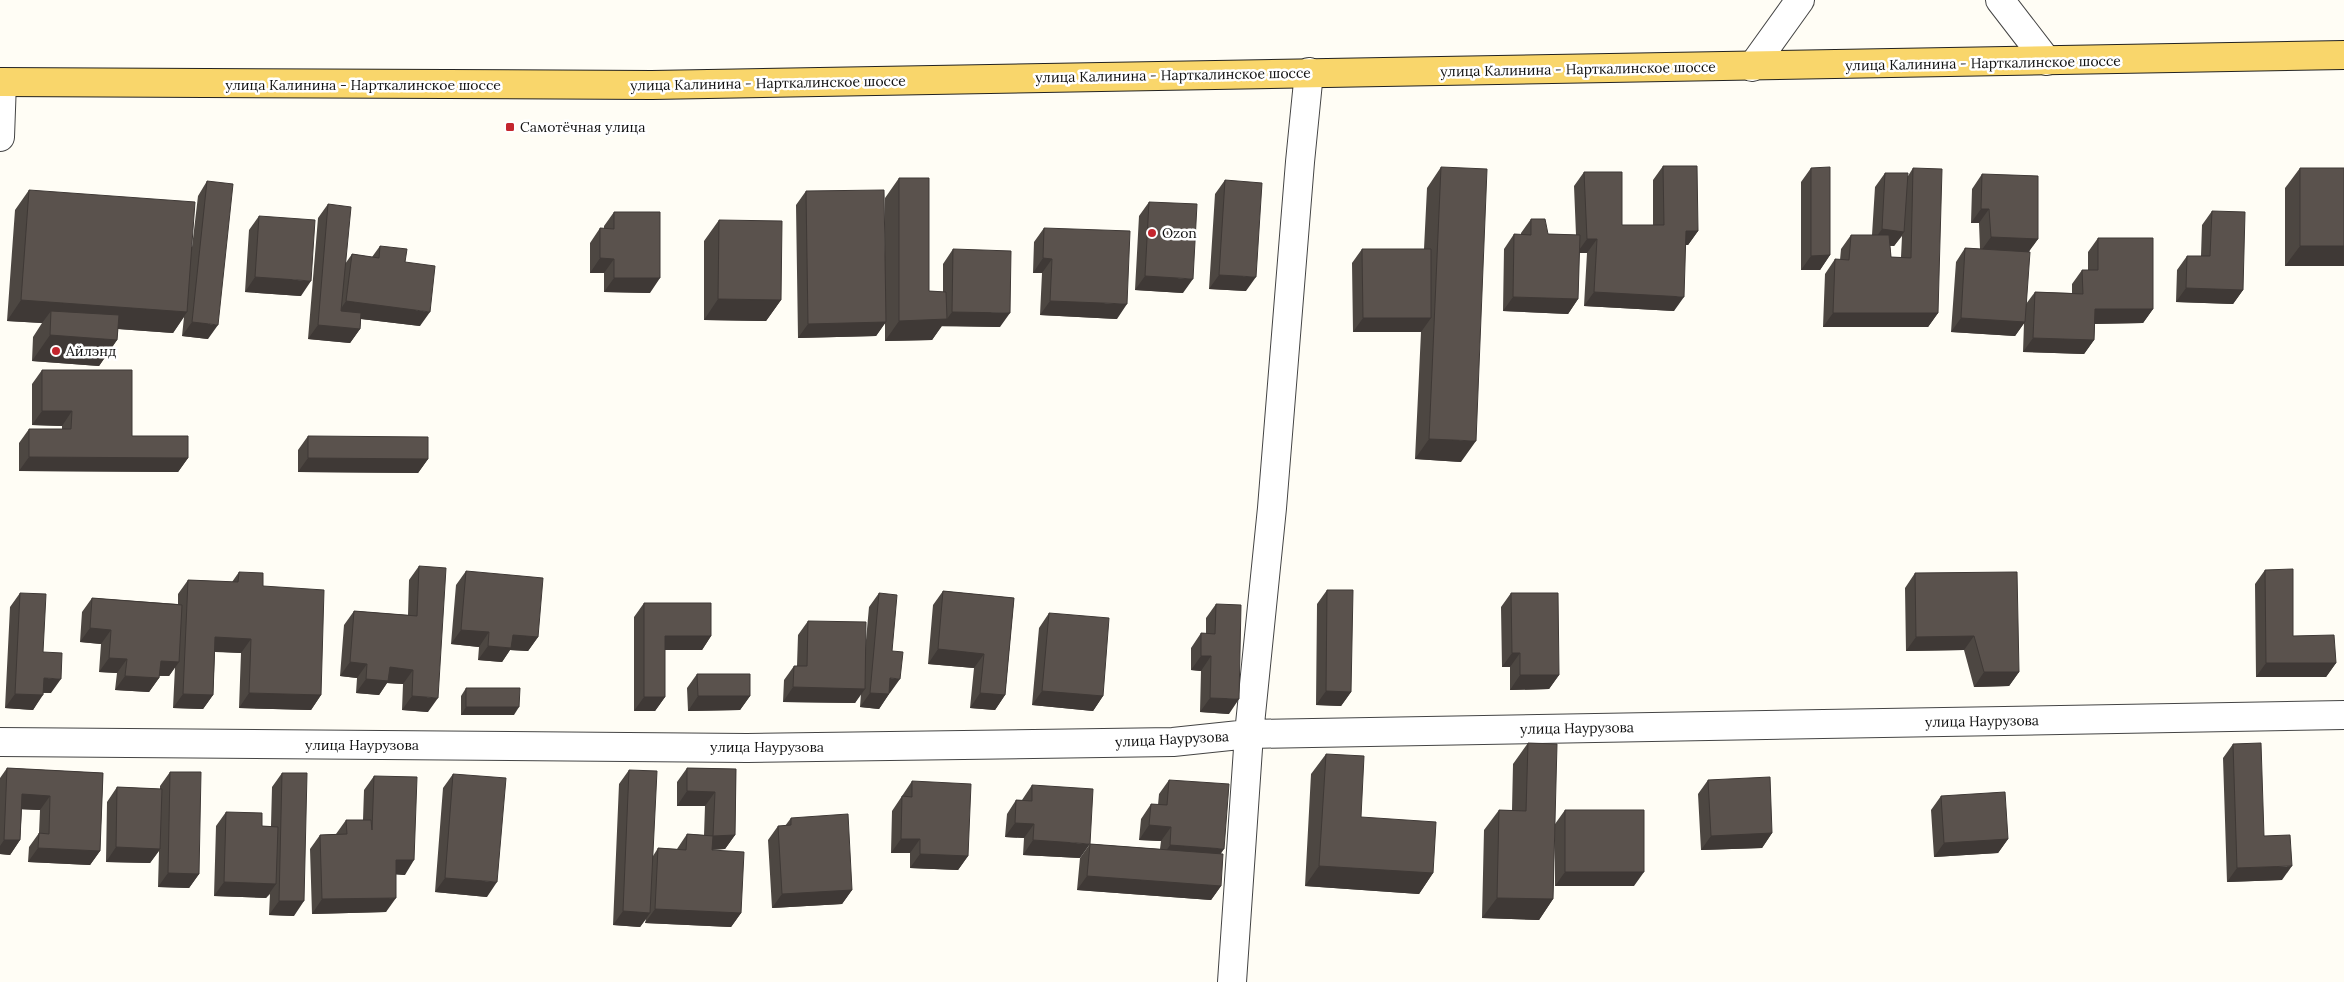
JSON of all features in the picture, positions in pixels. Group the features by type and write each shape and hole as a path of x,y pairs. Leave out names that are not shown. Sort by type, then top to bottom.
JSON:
{"main road":[{"name":"улица Калинина - Нарткалинское шоссе","path":"1,82 652,85 1309,72 2047,62 2344,55"}],"street":[{"path":"1752,67 1800,0"},
{"path":"2000,0 2047,62"},
{"path":"1232,982 1249,734 1272,508 1309,72"},
{"path":"0,137 1,82"},
{"name":"улица Наурузова","path":"0,742 747,748 1173,742 1249,734 2344,715"}],"building":[{"path":"1663,166 1697,166 1698,231 1686,231 1684,297 1594,292 1597,239 1587,239 1584,172 1622,172 1622,225 1664,225"},
{"path":"1441,167 1487,169 1476,441 1429,439"},
{"path":"1830,167 1830,255 1811,256 1811,168"},
{"path":"1913,168 1942,169 1938,313 1833,313 1835,259 1849,260 1851,235 1889,235 1891,257 1911,258"},
{"path":"2300,168 2344,168 2344,246 2300,246"},
{"path":"1885,173 1908,173 1904,232 1882,229"},
{"path":"1982,174 2038,176 2038,239 1991,237 1989,209 1981,209"},
{"path":"899,178 929,178 929,291 946,292 947,319 899,321"},
{"path":"1225,180 1262,183 1256,277 1219,275"},
{"path":"207,181 233,184 218,325 192,322"},
{"path":"29,190 195,202 187,312 21,300"},
{"path":"884,190 886,322 808,324 806,191"},
{"path":"1149,202 1197,204 1193,279 1145,276"},
{"path":"328,204 351,207 341,311 361,313 360,329 318,325"},
{"path":"2212,211 2245,212 2243,290 2186,288 2187,256 2210,256"},
{"path":"614,212 660,212 660,278 614,278 614,259 600,258 600,228 614,229"},
{"path":"259,216 315,220 311,281 255,277"},
{"path":"1531,219 1545,219 1548,234 1580,235 1578,299 1513,297 1514,234 1531,235"},
{"path":"719,220 782,221 781,300 718,299"},
{"path":"1044,228 1130,231 1127,304 1050,301 1052,259 1043,258"},
{"path":"2098,238 2153,238 2153,309 2095,309 2094,340 2033,338 2035,292 2083,294 2082,270 2098,270"},
{"path":"380,246 407,249 405,262 435,266 430,312 346,301 352,254 379,258"},
{"path":"1965,248 2030,252 2025,322 1961,318"},
{"path":"953,249 1011,251 1010,313 952,312"},
{"path":"1362,249 1431,249 1431,318 1363,318"},
{"path":"51,311 119,315 117,340 50,335"},
{"path":"42,370 132,370 132,436 188,436 188,458 29,457 29,429 71,429 72,411 42,411"},
{"path":"308,436 428,437 428,459 308,458"},
{"path":"419,566 446,568 438,698 412,696 413,670 390,667 388,681 366,679 367,664 350,662 354,611 417,616"},
{"path":"2293,569 2293,636 2334,635 2336,663 2266,663 2265,570"},
{"path":"466,571 543,578 538,637 513,635 511,648 488,646 489,632 461,630"},
{"path":"239,572 263,573 263,586 324,590 321,695 249,693 251,639 215,637 213,695 183,694 188,580 238,582"},
{"path":"2017,572 2019,672 1984,672 1974,636 1916,637 1915,573"},
{"path":"1327,590 1353,590 1351,692 1326,691"},
{"path":"943,591 1014,598 1005,695 980,693 984,654 938,649"},
{"path":"20,593 46,594 43,652 62,653 61,679 44,678 43,695 15,694"},
{"path":"879,593 897,595 892,651 903,652 900,679 890,678 889,694 870,693"},
{"path":"1511,593 1558,593 1559,675 1520,675 1520,653 1512,653"},
{"path":"92,598 182,605 179,662 161,661 159,678 125,676 127,659 109,658 111,630 90,628"},
{"path":"644,603 711,603 711,636 665,636 665,697 644,697"},
{"path":"1216,604 1241,605 1239,699 1210,698 1211,656 1201,656 1201,633 1215,634"},
{"path":"1049,613 1109,618 1103,696 1042,691"},
{"path":"808,621 866,622 865,689 793,687 794,666 807,666"},
{"path":"697,674 750,674 750,696 698,696"},
{"path":"466,688 520,688 519,707 466,707"},
{"path":"1528,743 1557,744 1553,899 1497,898 1499,810 1526,811"},
{"path":"2261,743 2264,836 2290,835 2292,866 2237,868 2233,744"},
{"path":"1326,754 1364,756 1361,817 1436,822 1433,873 1319,866"},
{"path":"7,768 103,773 100,851 38,848 39,833 49,834 50,796 22,794 20,840 4,840"},
{"path":"687,768 736,769 735,835 713,836 715,792 687,791"},
{"path":"629,770 657,771 650,913 623,911"},
{"path":"170,772 201,772 199,874 168,873"},
{"path":"282,773 307,773 304,901 279,901"},
{"path":"453,774 506,778 497,882 445,878"},
{"path":"374,776 417,777 414,860 396,860 396,898 322,899 320,835 347,834 346,820 371,820 372,830"},
{"path":"1770,777 1772,833 1711,836 1708,780"},
{"path":"1169,780 1229,784 1224,849 1170,845 1171,827 1149,825 1151,804 1167,805"},
{"path":"912,781 971,784 968,856 920,854 920,839 901,839 902,796 912,797"},
{"path":"1032,785 1093,789 1090,844 1033,840 1034,824 1015,823 1016,800 1032,801"},
{"path":"117,787 162,789 160,849 116,847"},
{"path":"2005,792 2008,839 1944,843 1941,796"},
{"path":"1565,810 1644,810 1644,872 1565,872"},
{"path":"226,812 262,813 262,826 278,827 276,884 224,882"},
{"path":"848,814 852,890 782,894 778,826 791,825 791,818"},
{"path":"687,834 713,836 712,850 744,852 741,913 655,909 658,848 686,850"},
{"path":"1090,844 1223,854 1221,886 1087,876"}],"place":[{"name":"Самотёчная улица","path":"510,127"},
{"name":"Ozon","path":"1152,233"},
{"name":"Айлэнд","path":"56,351"}]}
